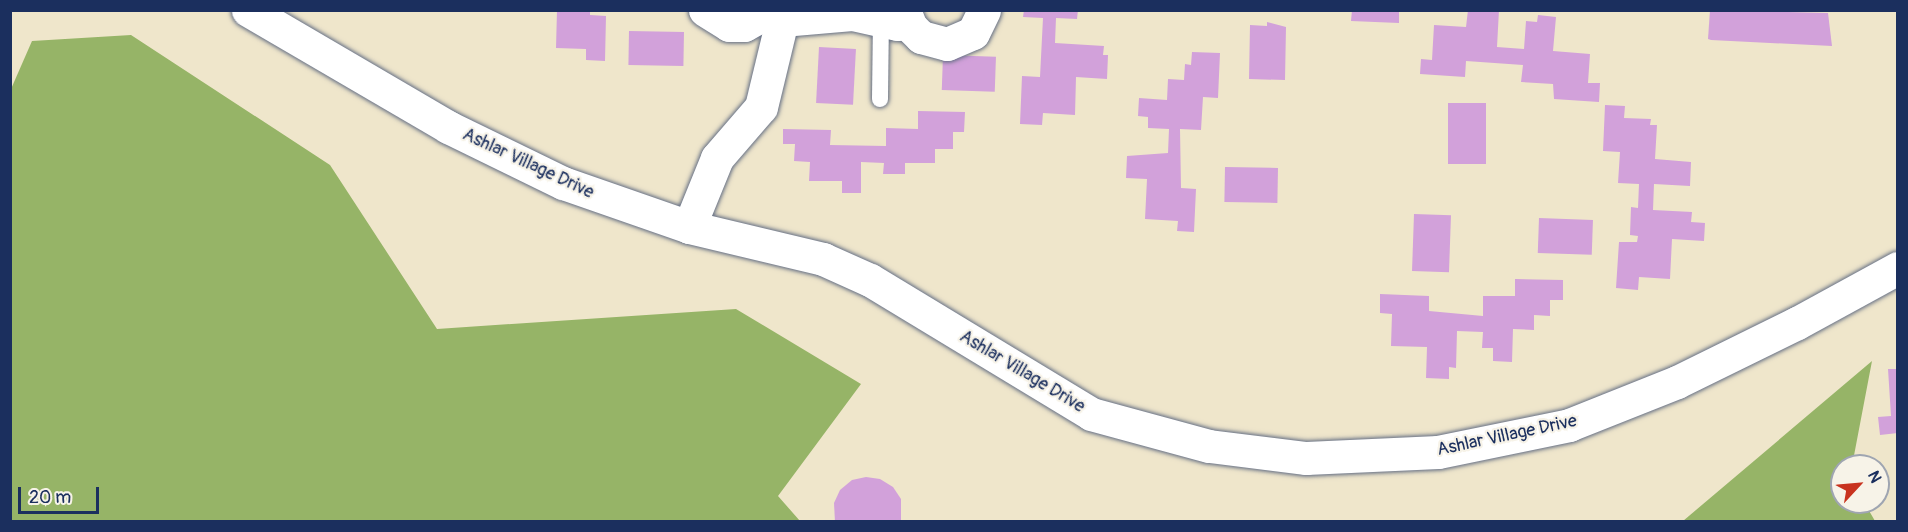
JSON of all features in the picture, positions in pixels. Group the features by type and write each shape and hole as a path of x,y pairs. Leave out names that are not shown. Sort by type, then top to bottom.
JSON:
{"street":[{"name":"Ashlar Village Drive","path":"248,10 448,127 562,183 689,227 823,259 870,280 1090,414 1209,446 1306,458 1438,452 1569,425 1687,377 1898,268"},
{"path":"705,10 729,24 744,25 773,15 852,14 898,17 921,37 947,44 973,33 984,10"},
{"path":"689,227 717,158 761,107 773,15"}],"lane":[{"path":"880,99 898,17"}],"green space":[{"path":"131,35 330,165 437,329 736,309 861,384 778,496 800,521 11,521 11,89 32,41"},
{"path":"1872,361 1854,454 1830,454 1830,514 1871,514 1875,521 1683,521"}],"building":[{"path":"557,10 590,10 590,15 606,16 605,61 586,60 586,49 556,48"},
{"path":"1024,10 1078,10 1077,19 1056,18 1055,43 1104,46 1103,55 1108,55 1107,79 1076,77 1075,115 1043,113 1042,125 1020,124 1022,76 1040,77 1043,18 1023,17"},
{"path":"1352,10 1399,10 1399,23 1351,21"},
{"path":"1468,10 1499,10 1497,47 1524,49 1526,21 1537,22 1538,15 1556,17 1553,51 1590,54 1588,83 1600,83 1599,102 1554,99 1553,84 1521,82 1523,65 1466,61 1465,77 1420,74 1421,59 1432,60 1434,25 1466,27"},
{"path":"1710,10 1828,13 1832,46 1711,40 1708,39"},
{"path":"1267,22 1286,27 1285,80 1249,79 1250,25 1267,26"},
{"path":"629,31 684,32 683,66 628,65"},
{"path":"819,47 856,49 853,105 816,103"},
{"path":"1192,52 1220,53 1218,98 1203,97 1201,130 1180,129 1181,188 1196,189 1194,232 1177,231 1178,221 1145,219 1147,179 1126,178 1127,156 1168,153 1169,129 1148,128 1148,117 1138,116 1139,98 1167,100 1168,79 1184,80 1185,64 1191,65"},
{"path":"943,55 996,57 995,92 942,90"},
{"path":"1448,103 1486,103 1486,164 1448,164"},
{"path":"1605,105 1625,106 1624,118 1651,119 1650,125 1657,125 1655,159 1691,162 1690,186 1654,184 1653,210 1692,212 1691,222 1705,223 1704,241 1672,239 1670,279 1639,277 1638,290 1616,288 1619,242 1637,242 1638,236 1630,235 1631,207 1638,208 1639,184 1618,183 1620,152 1603,151"},
{"path":"918,111 965,112 964,132 953,132 953,149 935,149 935,163 905,163 905,174 883,174 884,163 861,162 861,193 842,193 842,181 809,181 810,162 794,161 795,144 783,144 783,129 831,130 830,145 886,146 886,128 918,129"},
{"path":"1225,167 1278,168 1277,203 1224,202"},
{"path":"1414,214 1451,215 1449,272 1412,271"},
{"path":"1539,218 1593,220 1592,255 1538,253"},
{"path":"1515,279 1563,280 1563,300 1550,300 1550,316 1534,315 1534,330 1513,329 1512,362 1493,361 1493,348 1482,348 1483,332 1457,331 1456,368 1449,367 1449,379 1426,378 1427,347 1391,346 1392,314 1380,313 1380,294 1429,296 1429,311 1483,316 1483,296 1515,296"},
{"path":"1888,369 1898,369 1898,433 1880,435 1878,417 1891,416"},
{"path":"866,477 880,479 893,487 901,499 901,522 835,522 834,503 840,490 852,480"}]}
